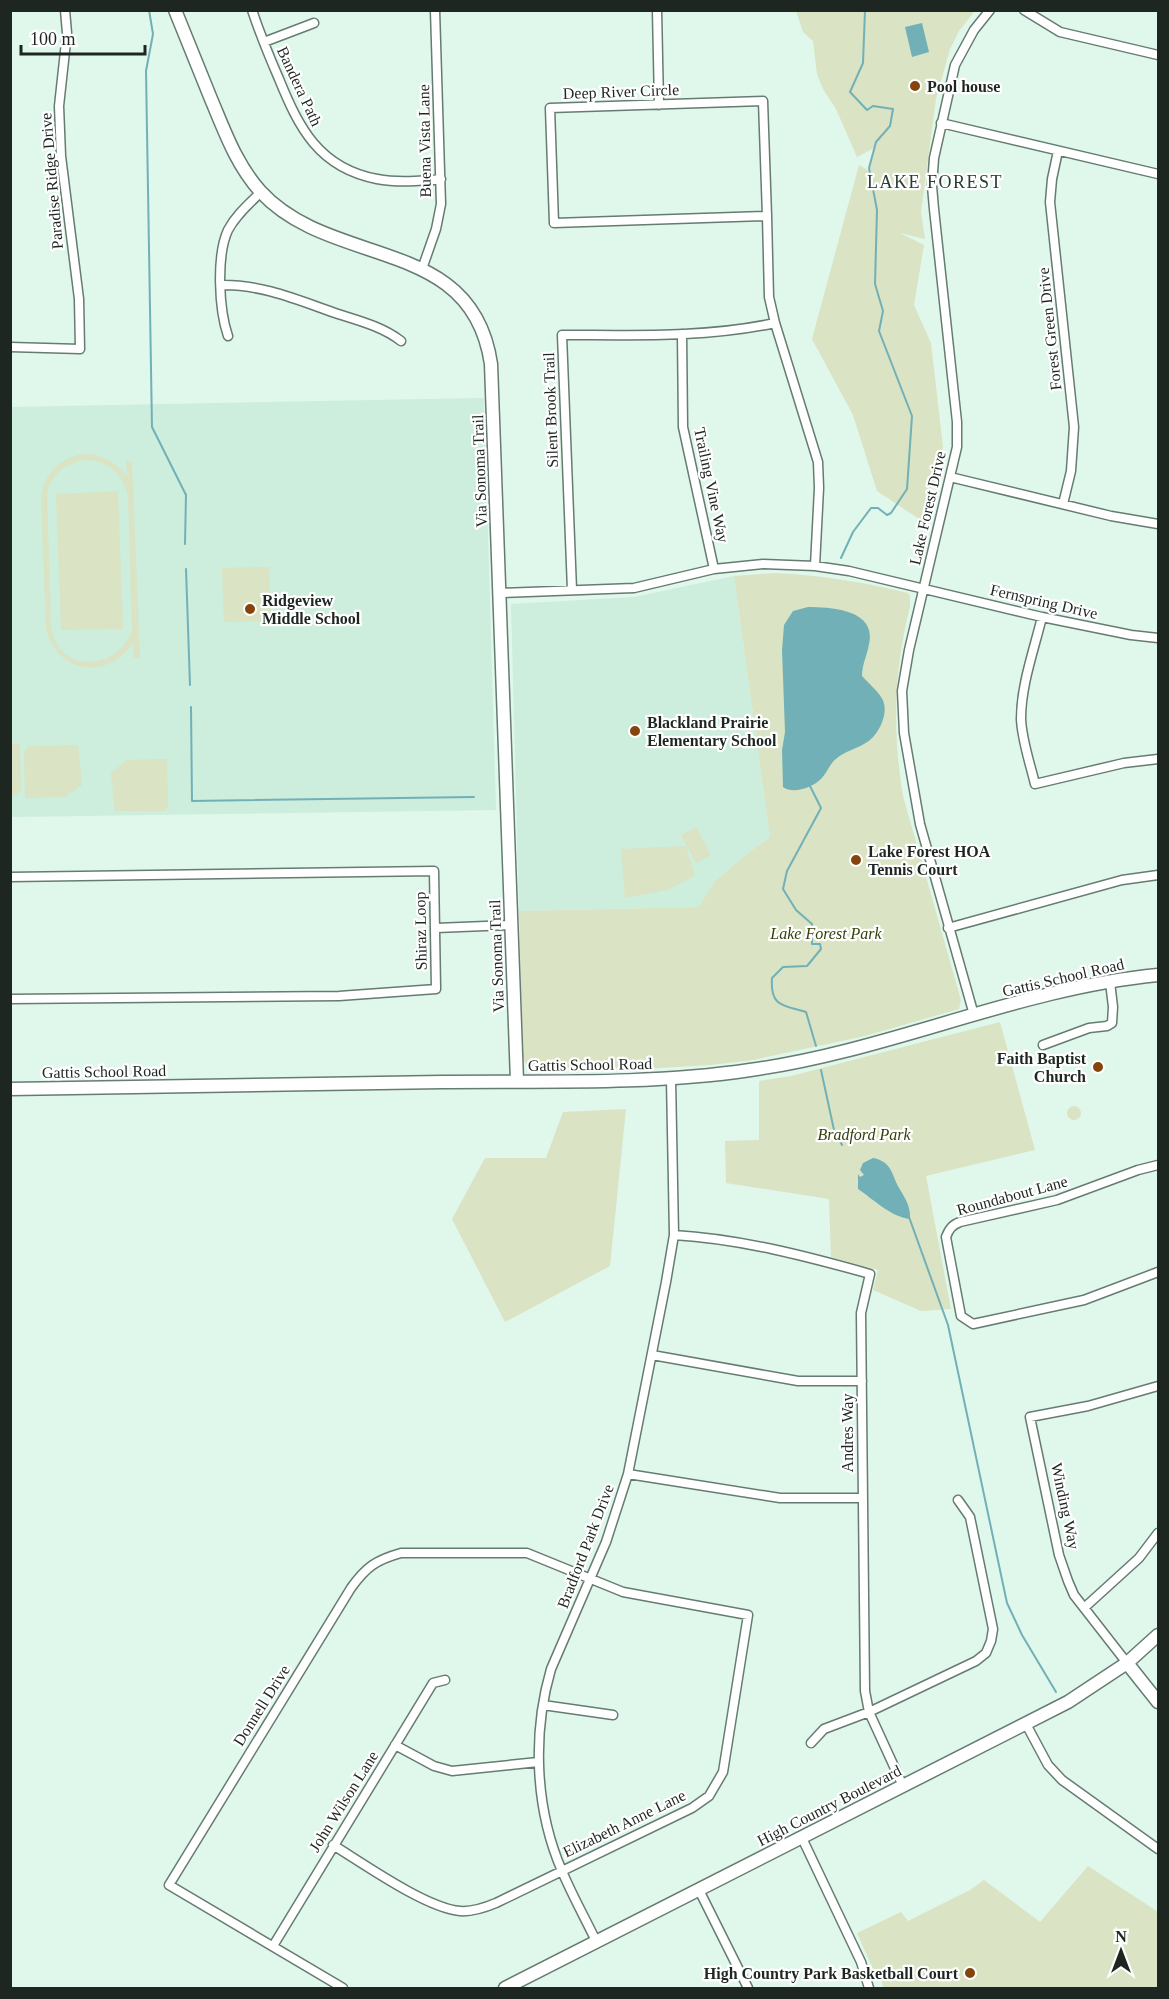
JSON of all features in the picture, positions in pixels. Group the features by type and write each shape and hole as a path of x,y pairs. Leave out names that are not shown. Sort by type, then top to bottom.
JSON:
{"street":[{"name":"Paradise Ridge Drive","path":"10,347 80,348 79,298 61,156 59,106 67,33 65,10"},
{"name":"Via Sonoma Trail","path":"176,10 230,146 243,169 261,192 282,210 313,230 422,269 451,286 464,299 480,323 489,350 492,364 517,1082"},
{"name":"Bandera Path","path":"252,10 296,121 306,135 328,157 350,170 377,179 399,181 441,179"},
{"name":"Buena Vista Lane","path":"422,269 439,215 441,179 435,10"},
{"path":"657,10 660,105"},
{"name":"Lake Forest Drive","path":"974,1015 920,824 904,733 902,691 909,650 957,447 957,422 932,186 933,158 955,65 974,30 990,10"},
{"path":"1024,10 1060,32 1158,55"},
{"path":"264,42 314,22"},
{"name":"Deep River Circle","path":"767,216 554,224 550,108 763,101 767,216 769,297 818,462 815,566"},
{"path":"941,123 1158,174"},
{"name":"Forest Green Drive","path":"1058,151 1050,202 1074,427 1071,471 1063,504"},
{"path":"228,336 223,321 222,250 226,235 236,218 261,192"},
{"path":"221,285 255,288 280,294 383,329 401,341"},
{"name":"Silent Brook Trail","path":"572,590 562,335 740,331 775,323"},
{"name":"Trailing Vine Way","path":"682,334 683,427 714,569"},
{"path":"950,477 1158,524"},
{"name":"Fernspring Drive","path":"500,593 634,588 714,569 763,564 815,566 924,588 1042,617 1131,635 1158,638"},
{"path":"1042,617 1023,697 1022,719 1023,738 1035,784 1124,763 1158,759"},
{"name":"Shiraz Loop","path":"10,878 434,871 436,928 436,989 339,996 10,999"},
{"path":"948,928 1122,880 1158,876"},
{"path":"436,928 511,925"},
{"name":"Gattis School Road","path":"10,1089 670,1079 751,1070 827,1056 1067,991 1158,975"},
{"path":"1043,1045 1089,1028 1107,1026 1112,1023 1110,982"},
{"name":"Bradford Park Drive","path":"596,1941 561,1870 550,1836 538,1762 543,1705 551,1669 614,1521 628,1474 652,1355 674,1235 670,1079"},
{"name":"Roundabout Lane","path":"1158,1165 1138,1170 1057,1200 960,1222 949,1230 946,1237 961,1316 973,1324 1084,1300 1158,1272"},
{"name":"Andres Way","path":"674,1235 699,1237 802,1255 870,1275 861,1313 865,1691 869,1712 903,1786"},
{"path":"652,1355 798,1381 862,1381"},
{"name":"Winding Way","path":"1158,1386 1088,1406 1030,1417 1062,1568 1074,1595 1158,1702"},
{"path":"628,1474 780,1498 862,1498"},
{"path":"811,1743 824,1729 869,1712 976,1661 986,1653 992,1641 993,1629 970,1517 958,1500"},
{"path":"1084,1608 1139,1558 1158,1533"},
{"name":"Donnell Drive","path":"343,1989 169,1885 351,1588 372,1564 401,1553 519,1552 534,1555 590,1579"},
{"name":"Elizabeth Anne Lane","path":"333,1845 428,1902 459,1911 481,1909 692,1808 709,1796 720,1781 726,1760 748,1615 623,1592 590,1579"},
{"name":"High Country Boulevard","path":"505,1989 1068,1702 1127,1663 1158,1635"},
{"name":"John Wilson Lane","path":"273,1946 433,1683 445,1680"},
{"path":"543,1705 613,1715"},
{"path":"1026,1724 1048,1765 1062,1780 1158,1849"},
{"path":"395,1745 434,1767 452,1771 538,1762"},
{"path":"802,1838 861,1962 869,1989"},
{"path":"699,1890 748,1989"}],"shaded area":[{"name":"Ridgeview Middle School","path":"484,398 496,810 11,817 10,407"},
{"name":"Blackland Prairie Elementary School","path":"734,576 770,837 716,880 700,907 519,911 511,604 634,597"}],"green space":[{"path":"796,11 975,11 959,31 950,49 936,99 921,212 925,239 900,233 924,245 914,305 931,343 943,447 922,521 877,491 853,415 812,339 859,165 869,171 874,148 857,157 836,109 823,89 817,74 813,41 803,32"},
{"path":"87,454 104,458 127,476 126,461 132,461 140,658 134,658 133,643 122,655 110,663 97,667 84,667 61,656 52,644 46,629 42,491 45,482 55,468 69,458","holes":["83,460 100,462 113,469 122,481 128,496 132,631 124,645 113,655 87,662 75,659 64,652 56,641 51,626 47,492 52,480 65,467"]},
{"path":"118,491 123,629 61,630 56,494"},
{"path":"269,567 271,621 224,622 222,568"},
{"name":"Lake Forest Park","path":"774,573 858,582 908,593 910,596 896,701 899,771 903,796 961,1000 959,1009 865,1036 753,1060 626,1070 530,1067 526,1065 523,1058 519,911 699,907 716,880 770,837 734,576"},
{"path":"10,744 20,744 21,790 11,796"},
{"path":"78,745 82,785 65,797 25,798 24,752 29,746"},
{"path":"167,759 168,806 164,811 115,811 111,773 127,760"},
{"path":"696,827 711,855 696,863 681,835"},
{"path":"686,846 695,876 667,890 625,898 621,849"},
{"name":"Bradford Park","path":"1000,1022 1035,1150 926,1176 951,1309 921,1311 873,1290 878,1270 831,1257 829,1199 726,1183 725,1141 759,1140 759,1081 791,1076"},
{"path":"1071,1106 1077,1106 1081,1113 1077,1120 1071,1120 1067,1116 1067,1110"},
{"path":"626,1109 610,1266 505,1322 452,1219 485,1158 546,1158 563,1112"},
{"path":"1088,1866 1158,1912 1158,1988 883,1988 880,1971 873,1969 857,1933 901,1912 908,1921 970,1890 984,1880 1040,1922"}],"water":[{"path":"922,23 929,52 912,57 905,27"},
{"path":"808,607 840,610 860,617 866,624 870,633 862,676 877,691 885,707 881,725 871,739 837,758 817,782 803,789 792,790 783,787 782,750 785,732 782,650 784,625 793,611"},
{"path":"873,1158 886,1163 890,1169 908,1204 910,1219 889,1211 858,1189 858,1174 860,1177 864,1175 860,1170 863,1163"}],"waterway":[{"path":"149,10 153,34 146,71 152,427 186,495 185,544"},
{"path":"841,558 853,532 871,508 878,508 887,515 891,513 907,489 912,416 879,331 883,311 875,284 877,210 869,168 876,142 890,126 893,109 873,106 867,110 850,92 863,63 865,10"},
{"path":"186,569 190,685"},
{"path":"191,707 192,801 474,797"},
{"path":"809,784 821,808 787,871 783,889 796,910 812,924 812,944 820,944 821,949 807,966 783,967 772,978 772,988 773,995 780,1003 806,1012 816,1046"},
{"path":"821,1070 834,1130 842,1145"},
{"path":"909,1217 948,1325 1007,1603 1022,1635 1056,1692"}],"place":[{"name":"Pool house","path":"915,86"},
{"name":"Ridgeview Middle School","path":"250,609"},
{"name":"Blackland Prairie Elementary School","path":"635,731"},
{"name":"Lake Forest HOA Tennis Court","path":"856,860"},
{"name":"Faith Baptist Church","path":"1098,1067"},
{"name":"High Country Park Basketball Court","path":"970,1973"}],"district":[{"name":"LAKE FOREST","path":"935,182"}]}
